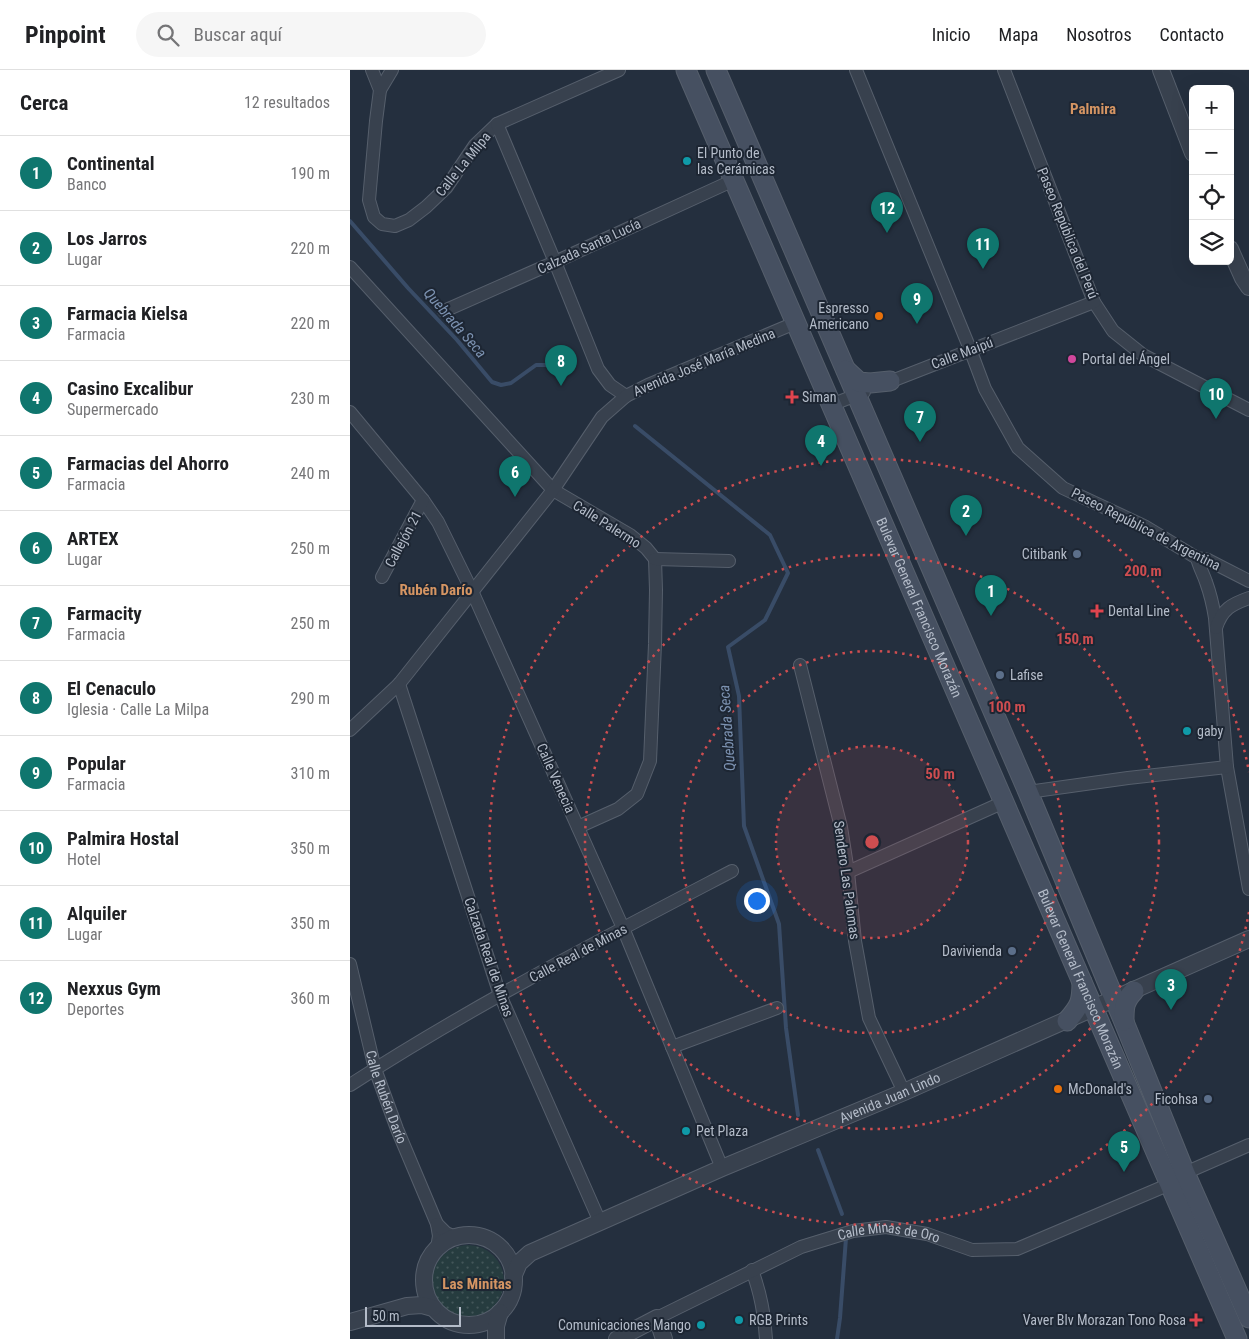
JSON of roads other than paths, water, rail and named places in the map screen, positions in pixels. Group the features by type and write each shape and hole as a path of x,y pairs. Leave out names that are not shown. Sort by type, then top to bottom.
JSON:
{"main road":[{"name":"Bulevar General Francisco Morazán","path":"686,70 1104,1032 1249,1318"},
{"name":"Bulevar General Francisco Morazán","path":"716,70 1028,792 1124,1022 1177,1179 1237,1339"},
{"path":"845,368 859,382 890,381"},
{"path":"1067,1021 1076,1010 1082,998 1082,982"},
{"path":"1124,1022 1124,1009 1127,998 1134,991"},
{"path":"1067,1021 1080,1019 1094,1023 1104,1032"}],"street":[{"name":"Calle La Milpa","path":"372,70 380,90 369,200 374,217 382,224 395,226 409,220 446,188 475,145 496,124 598,369 610,385 626,396"},
{"path":"380,90 392,70"},
{"path":"496,124 618,70"},
{"name":"Paseo República de Argentina","path":"856,70 985,389 1018,448 1063,488 1144,526 1197,558 1208,560 1249,581"},
{"name":"Paseo República del Perú","path":"1004,70 1094,302 1113,331 1143,355 1249,410"},
{"path":"1161,70 1189,143"},
{"name":"Calzada Santa Lucía","path":"444,311 734,180"},
{"path":"1234,258 1249,287"},
{"name":"Calle Palermo","path":"350,267 553,490 630,536 646,548 655,559"},
{"name":"Calle Maipú","path":"831,405 1094,302"},
{"name":"Avenida José María Medina","path":"350,730 398,684 553,490 602,417 626,396 648,385 795,323"},
{"name":"Calle Venecia","path":"351,415 423,500 438,522 472,591 623,928 722,1168"},
{"name":"Callejón 21","path":"382,577 423,500"},
{"path":"1197,558 1213,604 1227,768 1249,889"},
{"path":"578,827 618,809 637,794 650,761 655,644 655,559 729,561"},
{"path":"1216,630 1220,617 1227,608 1249,598"},
{"name":"Sendero Las Palomas","path":"800,664 841,827 855,941 869,1018 904,1092"},
{"name":"Calzada Real de Minas","path":"398,684 500,994 600,1222"},
{"path":"1028,792 1128,778 1227,768"},
{"path":"848,872 1004,802"},
{"name":"Calle Real de Minas","path":"350,1085 500,994 732,872"},
{"name":"Avenida Juan Lindo","path":"513,1277 519,1263 530,1253 722,1168 1067,1021 1249,939"},
{"name":"Calle Rubén Darío","path":"350,964 375,1069 397,1130 437,1224 439,1236 437,1248"},
{"path":"672,1047 777,1008"},
{"name":"Calle Minas de Oro","path":"616,1339 801,1247 853,1231 886,1227 927,1234 972,1250 1017,1249 1177,1179 1249,1145"},
{"path":"437,1224 446,1233 455,1237"},
{"path":"480,1236 492,1241 501,1249 510,1262 513,1277 511,1296 500,1312 490,1320 465,1325 453,1322 433,1308 428,1298 424,1286 424,1276 430,1256 445,1241 455,1237 480,1236"},
{"name":"Avenida Juan Lindo","path":"501,1249 516,1254 530,1253"},
{"path":"752,1270 762,1300 766,1339"},
{"path":"407,1306 417,1298 424,1286"},
{"path":"355,1318 407,1306 422,1305 433,1308"},
{"path":"494,1339 500,1312"},
{"path":"657,1318 664,1339"},
{"path":"477,1324 494,1339"}],"waterway":[{"name":"Quebrada Seca","path":"350,221 408,288 457,340 492,382 501,385 511,383 536,365 551,365 561,370"},
{"name":"Quebrada Seca","path":"635,426 770,535 788,573 765,620 728,647 739,696 744,826 779,924 786,1028 798,1115"},
{"path":"818,1150 842,1214"},
{"name":"Quebrada Seca","path":"837,1339 846,1238"}],"place":[{"name":"El Punto de las Cerámicas","path":"687,161"},
{"name":"Nexxus Gym","path":"887,233"},
{"name":"Alquiler","path":"983,269"},
{"name":"Espresso Americano","path":"879,316"},
{"name":"Popular","path":"917,324"},
{"name":"Portal del Ángel","path":"1072,359"},
{"name":"El Cenaculo","path":"561,386"},
{"name":"Siman","path":"792,397"},
{"name":"Palmira Hostal","path":"1216,419"},
{"name":"Farmacity","path":"920,442"},
{"name":"Casino Excalibur","path":"821,466"},
{"name":"ARTEX","path":"515,497"},
{"name":"Los Jarros","path":"966,536"},
{"name":"Citibank","path":"1077,554"},
{"name":"Dental Line","path":"1097,611"},
{"name":"Continental","path":"991,616"},
{"name":"Lafise","path":"1000,675"},
{"name":"gaby","path":"1187,731"},
{"name":"Davivienda","path":"1012,951"},
{"name":"Farmacia Kielsa","path":"1171,1010"},
{"name":"McDonald's","path":"1058,1089"},
{"name":"Ficohsa","path":"1208,1099"},
{"name":"Pet Plaza","path":"686,1131"},
{"name":"Farmacias del Ahorro","path":"1124,1172"},
{"name":"RGB Prints","path":"739,1320"},
{"name":"Vaver Blv Morazan Tono Rosa","path":"1196,1320"},
{"name":"Comunicaciones Mango","path":"701,1325"}],"district":[{"name":"Palmira","path":"1093,109"},
{"name":"Rubén Darío","path":"436,590"},
{"name":"Las Minitas","path":"477,1284"}]}
